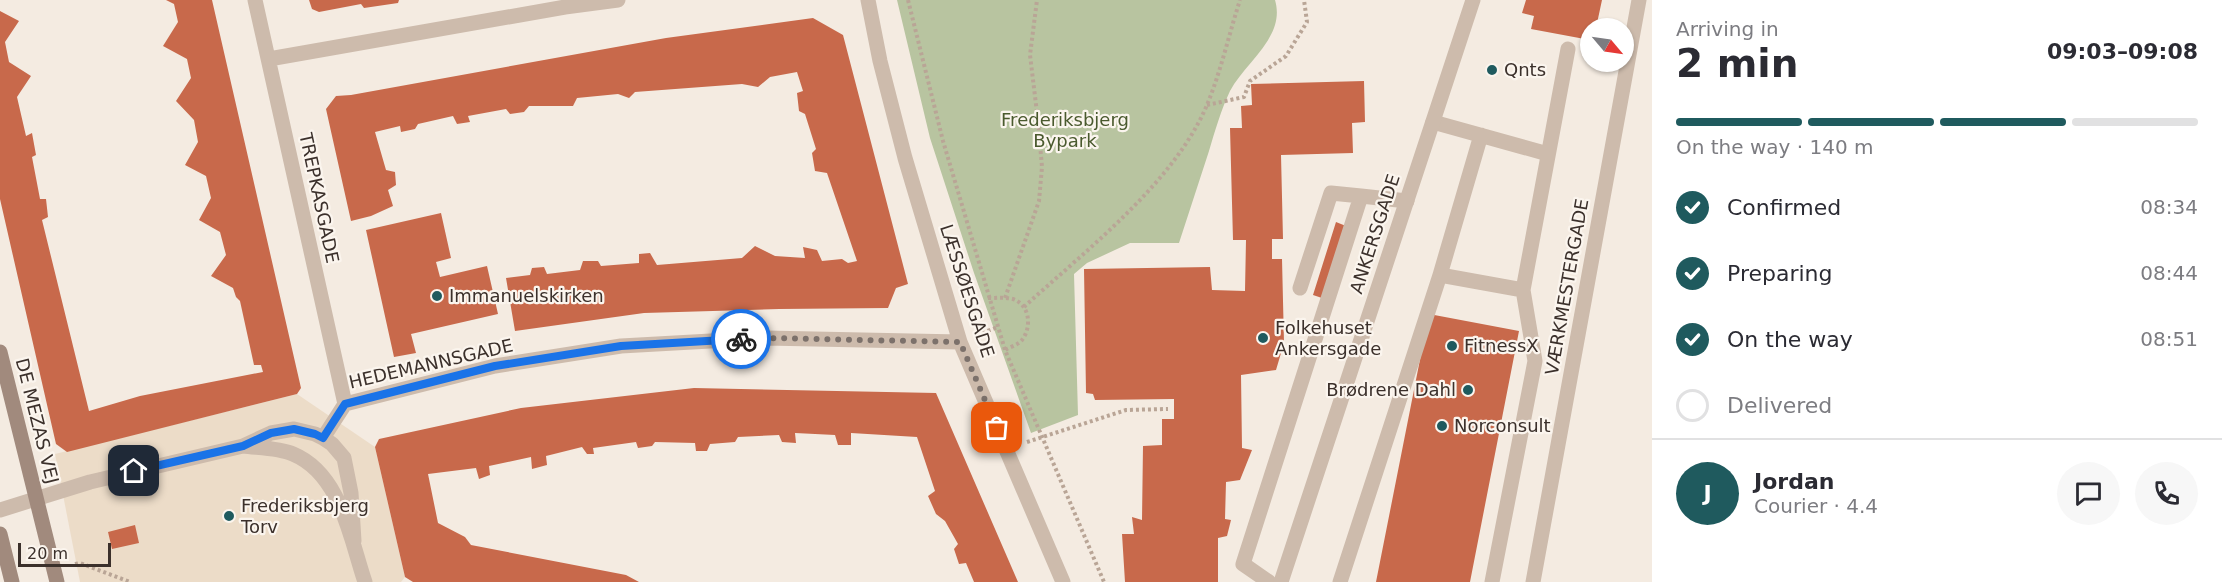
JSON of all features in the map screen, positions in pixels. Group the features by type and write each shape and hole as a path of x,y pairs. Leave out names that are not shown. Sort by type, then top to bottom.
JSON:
{"street":[{"name":"TREPKASGADE","path":"255,0 345,404"},
{"path":"269,59 618,0"},
{"name":"LÆSSØESGADE","path":"868,0 880,61 905,158 960,342 1063,582"},
{"name":"ANKERSGADE","path":"1281,582 1473,0"},
{"name":"VÆRKMESTERGADE","path":"1533,582 1639,0"},
{"path":"1492,582 1535,361 1523,290 1568,49"},
{"path":"1433,122 1548,154"},
{"path":"1340,582 1440,275 1480,135"},
{"path":"1300,288 1331,193 1407,201"},
{"path":"1269,582 1243,564 1361,196"},
{"path":"1440,275 1523,290"},
{"name":"HEDEMANNSGADE","path":"323,438 345,404 495,366 621,346 766,338 960,342"},
{"name":"DE MEZAS VEJ","path":"0,352 55,575"},
{"path":"0,510 90,482 243,446 271,433 294,429 323,438 332,444 344,458 351,492 354,541"},
{"path":"243,446 291,453 312,464 329,483 354,541 365,582"},
{"path":"0,534 12,582"}],"path":[{"path":"908,0 942,141 1005,350 1104,582"},
{"path":"1005,298 1038,201 1042,167 1030,55 1037,0"},
{"path":"1024,307 1127,212 1169,167 1191,135 1207,105 1240,0"},
{"path":"1207,105 1244,97 1250,81 1287,56 1307,21 1304,0"},
{"path":"988,298 1015,300 1024,307 1029,318 1028,329 1020,342 1005,350"},
{"path":"1007,450 1042,436 1126,410 1168,409"},
{"path":"55,575 80,563 130,582"}],"green space":[{"name":"Frederiksbjerg Bypark","path":"897,0 1275,0 1277,13 1275,26 1270,37 1230,91 1218,121 1179,243 1130,243 1087,263 1074,274 1078,415 1031,433 974,273 930,138"}],"shaded area":[{"name":"Frederiksbjerg Torv","path":"297,394 375,447 405,577 401,582 80,582 55,454"}],"building":[{"path":"166,0 212,0 301,388 297,394 67,452 56,444 0,199 0,11 19,21 5,42 9,62 31,76 17,97 26,136 32,133 36,155 32,157 40,199 46,199 48,217 42,220 89,411 140,396 263,372 261,365 254,365 240,301 233,288 211,276 226,255 220,232 199,220 211,198 206,176 185,165 198,142 194,120 176,101 191,78 187,59 163,46 178,22 174,4"},
{"path":"309,0 399,0 398,3 364,8 361,4 319,12 312,9"},
{"path":"1526,0 1602,0 1598,18 1580,18 1580,38 1531,29 1534,16 1522,13"},
{"path":"813,18 843,35 908,284 896,288 888,308 644,313 515,331 506,278 530,275 532,268 544,267 547,274 580,270 583,261 598,261 601,266 639,263 639,254 650,253 657,265 742,258 755,246 775,256 805,258 803,247 817,250 822,261 842,259 848,263 857,261 827,173 815,171 812,153 816,149 805,114 799,111 797,93 803,91 797,72 770,77 758,87 742,84 635,92 629,98 618,94 577,98 573,106 529,106 524,112 510,114 506,109 468,116 470,122 457,124 453,116 418,124 415,129 401,132 400,126 375,132 386,170 395,172 396,185 388,190 393,206 371,216 351,221 326,109 336,96 666,38"},
{"path":"1364,81 1365,122 1352,123 1353,153 1281,155 1283,239 1272,239 1272,259 1282,259 1284,343 1276,370 1241,375 1242,448 1252,450 1240,480 1226,482 1225,519 1231,520 1227,536 1218,538 1218,582 1125,582 1122,534 1134,534 1132,517 1142,520 1143,446 1162,445 1162,419 1174,419 1174,399 1095,400 1093,394 1086,393 1084,269 1210,267 1212,290 1245,291 1246,240 1233,240 1230,128 1242,128 1241,106 1252,105 1251,84"},
{"name":"Immanuelskirken","path":"441,213 451,258 436,262 440,277 487,266 498,314 411,334 416,353 394,357 366,230"},
{"path":"1336,222 1346,226 1322,298 1313,295"},
{"path":"1429,314 1519,331 1470,582 1376,582"},
{"path":"694,388 936,393 1018,582 974,582 966,563 959,564 954,549 958,544 945,521 936,514 928,496 935,491 917,437 851,433 851,445 838,445 835,435 795,433 796,443 782,442 779,435 738,437 735,442 710,444 707,451 696,451 695,443 655,442 652,446 638,448 636,442 593,448 594,454 587,454 582,447 546,456 547,465 532,469 531,457 489,466 490,475 479,479 476,468 428,474 438,523 465,537 471,545 626,575 639,582 413,582 405,577 375,447 379,439 521,408"},
{"path":"135,525 139,543 112,549 108,532"}],"way so far":[{"path":"741,339 960,342 997,428"}],"place":[{"name":"Qnts","path":"1492,70"},
{"name":"Immanuelskirken","path":"437,296"},
{"name":"Folkehuset Ankersgade","path":"1263,338"},
{"name":"FitnessX","path":"1452,346"},
{"name":"Brødrene Dahl","path":"1468,390"},
{"name":"Norconsult","path":"1442,426"},
{"name":"Frederiksbjerg Torv","path":"229,516"}],"route":[{"path":"134,471 243,446 271,433 294,429 323,438 345,404 495,366 621,346 741,339"}]}
